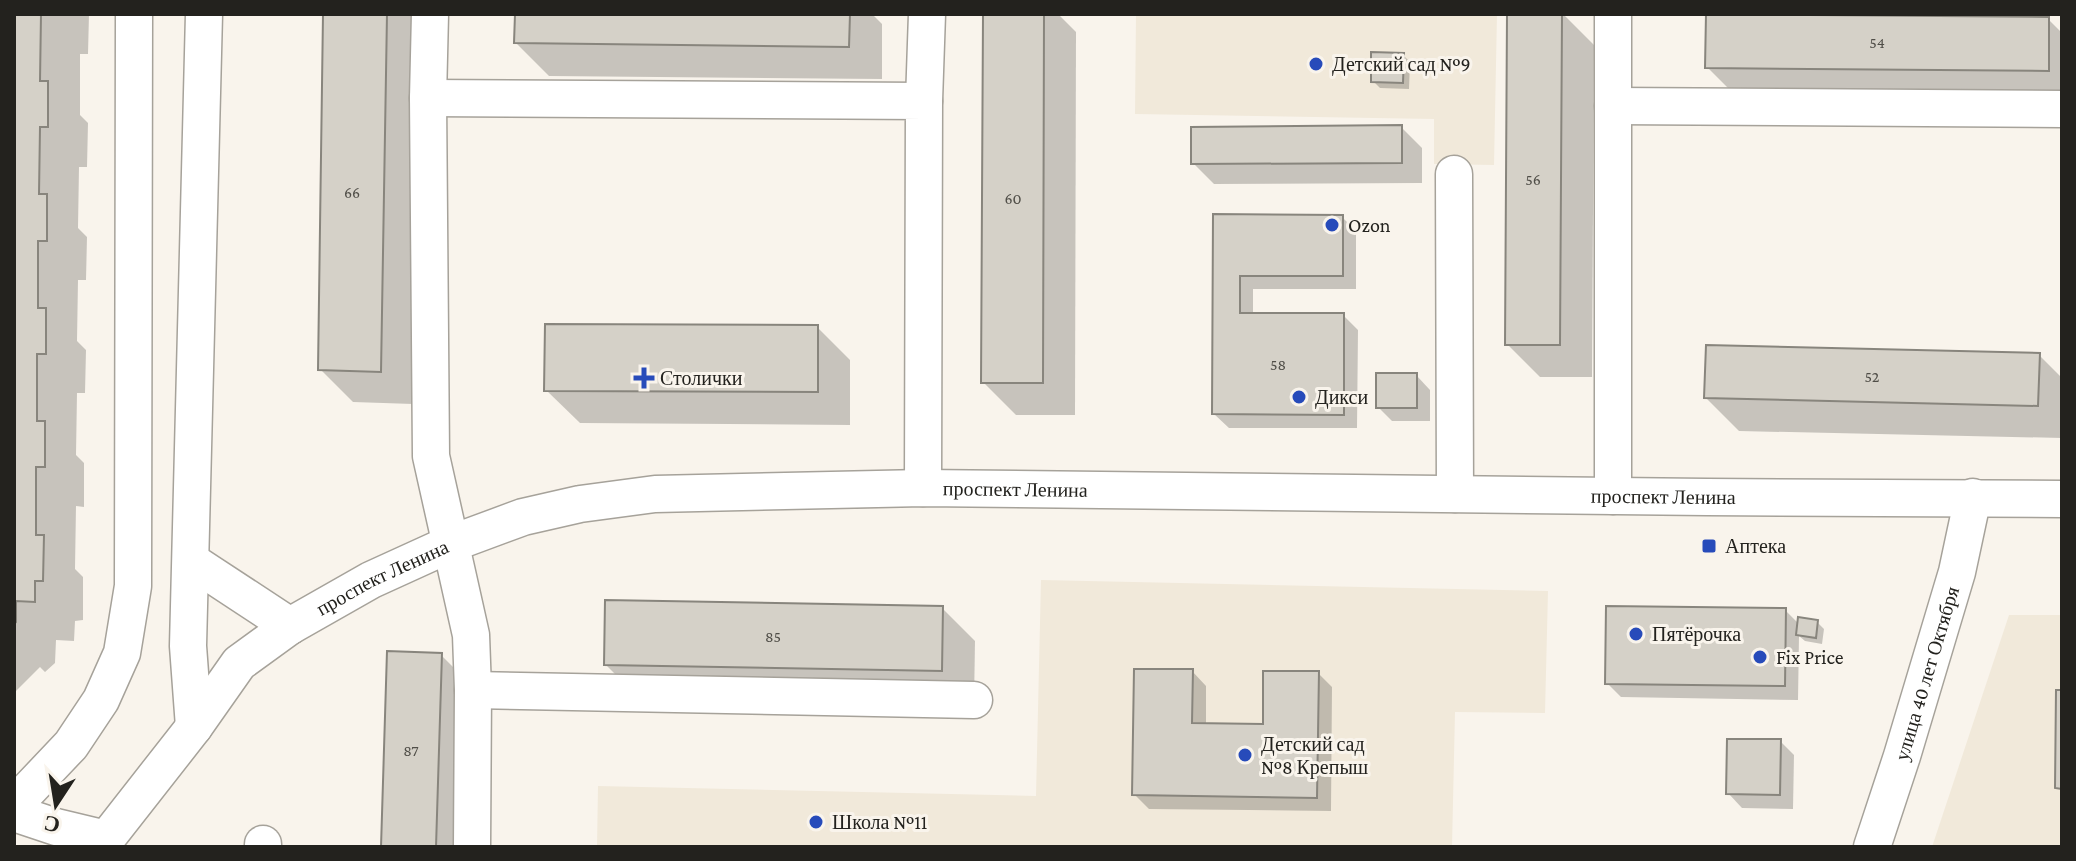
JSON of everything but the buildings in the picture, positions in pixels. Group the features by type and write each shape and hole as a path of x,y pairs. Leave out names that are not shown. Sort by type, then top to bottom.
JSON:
{"street":[{"path":"14,805 71,745 101,700 122,653 131,600 134,14"},
{"path":"194,727 188,646 204,14"},
{"path":"430,14 431,456 471,635 472,847"},
{"path":"923,488 927,14"},
{"path":"1613,14 1613,496"},
{"path":"428,98 924,101"},
{"path":"1613,106 2062,109"},
{"path":"1454,174 1455,494"},
{"name":"проспект Ленина","path":"103,843 194,727 239,663 290,626 371,580 450,544 523,517 580,504 655,494 923,488 2062,499"},
{"name":"улица 40 лет Октября","path":"1872,847 1957,572 1973,497"},
{"path":"191,561 290,626"},
{"path":"473,690 974,700"},
{"path":"14,813 103,843"}],"shaded area":[{"name":"Детский сад №9","path":"1136,14 1497,14 1494,165 1434,164 1434,119 1135,114"},
{"name":"Детский сад №8 Крепыш","path":"1041,580 1548,591 1545,713 1455,712 1452,847 597,847 598,786 1036,796"},
{"path":"2009,615 2062,615 2062,847 1932,847"}],"place":[{"name":"Детский сад №9","path":"1316,64"},
{"name":"Ozon","path":"1332,225"},
{"name":"Столички","path":"644,378"},
{"name":"Дикси","path":"1299,397"},
{"name":"Аптека","path":"1709,546"},
{"name":"Пятёрочка","path":"1636,634"},
{"name":"Fix Price","path":"1760,657"},
{"name":"Детский сад №8 Крепыш","path":"1245,755"},
{"name":"Школа №11","path":"816,822"}]}
